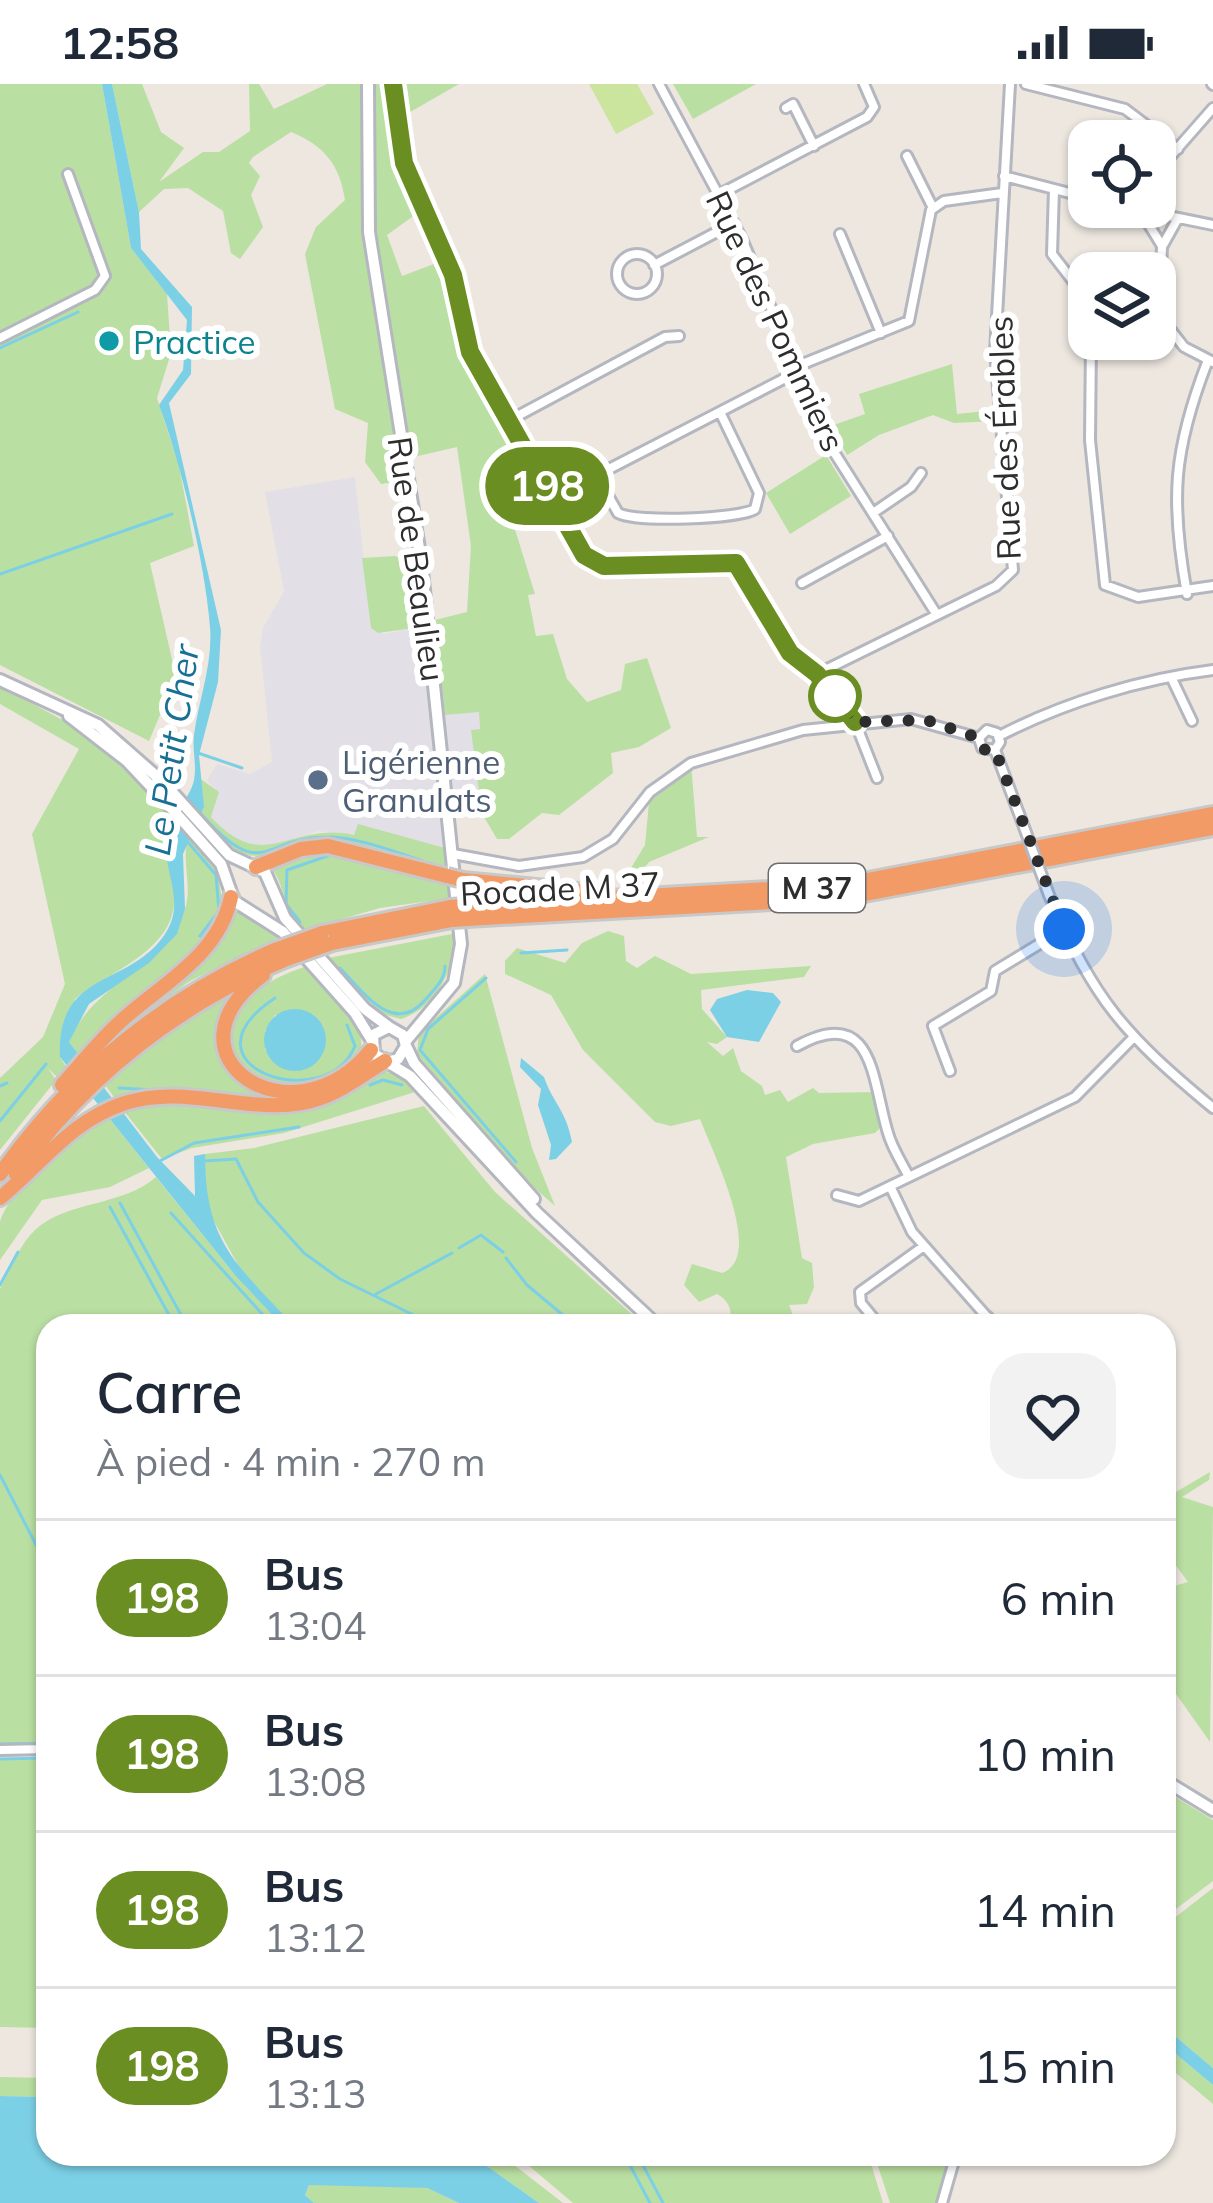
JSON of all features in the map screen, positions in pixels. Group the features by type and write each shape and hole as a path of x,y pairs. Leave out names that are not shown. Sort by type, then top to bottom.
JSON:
{"highway":[{"name":"Rocade M 37","path":"0,1174 49,1111 91,1069 279,955 327,938 459,913 842,885 1213,814"},
{"name":"Rocade M 37","path":"459,913 843,898 1213,828"},
{"path":"254,867 301,849 328,846 455,878 640,899"},
{"path":"67,1093 91,1069 121,1020 201,952 223,922 230,892"},
{"path":"279,955 226,1016 225,1047 240,1076 266,1091 298,1093 336,1081 371,1044"},
{"path":"0,1198 88,1119 120,1105 171,1095 267,1105 304,1103 343,1089 386,1061"},
{"name":"Rocade M 37","path":"0,1198 67,1093"}],"main road":[{"name":"Rue de Beaulieu","path":"368,84 369,232 421,561 461,944 458,975 419,1020 401,1056 386,1061"},
{"path":"0,680 41,699 103,741 229,855 269,876 285,918 365,1009 391,1027 414,1063 575,1247"},
{"path":"196,827 221,864 230,892 284,932 386,1061 410,1076 645,1314"},
{"path":"230,892 234,874 254,867"},
{"path":"251,910 266,904 273,892"},
{"path":"371,1044 391,1027 419,1020"},
{"path":"1176,1786 1207,1800 1213,1810"}],"street":[{"path":"393,84 404,163 453,275 470,352 588,560 604,566 736,563 790,653 817,674 855,722 877,778"},
{"name":"Rue des Pommiers","path":"659,84 734,223 827,441 937,615"},
{"path":"718,195 871,114 873,103 864,84"},
{"name":"Rue des Érables","path":"817,674 1004,581 1014,563 995,352 1010,84"},
{"path":"1026,84 1131,112 1178,148"},
{"path":"786,108 793,104 814,146"},
{"path":"1176,150 1213,108"},
{"path":"720,412 759,493 755,509 738,517 712,513 657,519 618,513 602,485 604,473 796,370 903,325 913,314 933,208 907,156"},
{"path":"0,338 76,301 105,276 68,174"},
{"path":"1004,176 1068,193"},
{"path":"1054,189 1052,254 1068,275"},
{"path":"933,208 1002,193"},
{"path":"1187,594 1174,518 1175,465 1185,418 1210,361 1176,340 1163,316 1162,247 1178,218 1213,225"},
{"path":"654,265 734,223"},
{"path":"1150,228 1162,247"},
{"path":"840,234 881,333"},
{"path":"642,255 654,265 650,289 635,294 621,286 617,271 626,258 642,255"},
{"path":"511,420 665,337 679,336"},
{"path":"1091,360 1090,440 1102,580 1123,596 1187,594 1213,586"},
{"path":"873,512 911,487 921,473"},
{"path":"802,583 888,536"},
{"path":"979,738 987,730 999,736 1141,683 1173,681 1213,670"},
{"path":"1173,681 1192,721"},
{"path":"454,854 519,866 583,857 613,839 650,793 691,763 760,740 855,722 926,720 979,738 985,750 995,750"},
{"path":"999,736 995,750 1049,895 1097,993 1132,1039 1213,1108"},
{"path":"950,1071 933,1026 991,991 995,970 1064,929"},
{"path":"796,1046 815,1036 848,1034 860,1042 882,1091 888,1134 909,1177"},
{"path":"837,1196 854,1202 1075,1097 1132,1039"},
{"path":"890,1186 924,1246 985,1314"},
{"path":"870,1314 861,1303 860,1292 924,1246"},
{"path":"0,1750 36,1749"},
{"path":"943,2203 953,2166"}],"shaded area":[{"path":"355,477 371,628 384,634 414,628 420,680 431,679 445,848 358,825 355,835 317,831 264,850 252,847 229,837 211,817 218,792 207,781 217,764 250,774 272,762 260,646 263,628 284,591 265,492"},
{"path":"479,711 480,729 472,731 479,793 454,802 445,715"}],"green space":[{"path":"0,84 102,84 131,248 167,294 171,353 157,398 179,466 194,546 150,563 176,677 149,741 0,665"},
{"path":"112,84 142,84 161,132 184,148 159,182 203,152 219,152 250,131 249,84 259,84 274,109 327,84 459,84 398,119 404,163 423,209 387,235 402,276 447,259 466,336 528,450 509,510 535,594 528,595 536,636 553,634 567,679 587,702 621,690 625,664 647,658 671,728 639,747 611,753 613,773 559,815 542,813 509,839 497,839 471,795 479,792 471,730 480,729 479,712 445,715 435,620 467,612 471,546 457,447 405,459 407,480 381,484 365,462 368,423 335,409 305,254 316,227 345,200 334,166 321,150 291,132 253,157 249,163 260,176 251,195 263,227 240,259 231,253 223,211 188,188 164,189 139,212"},
{"path":"589,84 637,84 654,114 616,134"},
{"path":"673,84 756,84 693,119"},
{"path":"952,364 957,414 995,410 996,421 954,423 933,415 879,435 847,455 831,426 865,414 859,394"},
{"path":"826,455 851,496 790,534 766,493"},
{"path":"395,556 413,564 414,628 378,633 371,628 362,558"},
{"path":"0,686 92,736 172,818 167,843 174,906 158,940 75,999 60,1057 67,1068 58,1078 48,1068 56,1080 0,1150 0,1078 43,1037 65,984 32,834 79,749 0,704"},
{"path":"691,763 697,837 709,837 649,862 638,876 626,876 645,845 650,792"},
{"path":"198,777 219,792 211,817 247,843 263,845 331,833 354,835 358,824 445,848 447,866 330,840 307,841 252,856 222,839 199,816"},
{"path":"189,834 217,867 223,907 190,956 79,1056 69,1042 81,1021 176,930 187,900"},
{"path":"334,851 449,883 451,898 380,908 301,931 271,867"},
{"path":"232,911 255,916 282,936 190,981 113,1038"},
{"path":"608,931 624,936 626,961 637,968 655,956 691,974 811,966 804,977 701,990 702,1009 727,1037 717,1044 707,1042 723,1056 733,1048 741,1071 762,1086 765,1095 780,1090 788,1102 813,1088 819,1093 876,1092 881,1127 875,1133 813,1144 786,1157 802,1258 812,1263 814,1287 807,1304 789,1305 792,1314 730,1314 717,1294 699,1302 684,1285 692,1264 722,1273 734,1263 739,1247 732,1202 700,1119 671,1126 655,1122 583,1050 551,995 505,974 505,961 517,948 565,963 582,943"},
{"path":"457,933 442,984 425,1005 401,1019 378,1013 328,958"},
{"path":"307,966 360,1028 362,1051 328,1078 295,1087 265,1081 242,1065 231,1041 236,1015 260,988","holes":["312,1014 319,1023 323,1049 305,1068 294,1071 265,1050 265,1031 275,1015"]},
{"path":"485,974 532,1148 555,1206 523,1178 417,1054 419,1033"},
{"path":"234,992 219,1030 228,1067 267,1101 117,1101 105,1085 165,1034"},
{"path":"382,1071 399,1075 415,1092 284,1133 192,1148 162,1159 124,1111 167,1101 299,1110"},
{"path":"424,1106 495,1192 632,1314 36,1314 36,1744 0,1744 0,1289 24,1244 47,1221 127,1194 156,1177 235,1275 242,1272 205,1205 205,1154 254,1148"},
{"path":"108,1117 149,1168 110,1187 42,1200 0,1260 0,1222 17,1193 62,1147"},
{"path":"1210,1472 1209,1480 1182,1497 1213,1507 1210,1742 1176,1694 1176,1586 1188,1582 1176,1566 1176,1492"},
{"path":"36,1759 36,2028 0,2027 0,1760"},
{"path":"1176,1797 1213,1820 1213,1881 1176,1909"},
{"path":"1213,1888 1213,2068 1176,2037 1176,1917"},
{"path":"1176,2054 1213,2085 1213,2104 1176,2073"},
{"path":"0,2077 36,2078 36,2097 0,2096"},
{"path":"487,2166 515,2166 563,2203 539,2203"},
{"path":"529,2166 872,2166 883,2203 573,2203"},
{"path":"878,2166 946,2166 936,2203 890,2203"},
{"path":"309,2185 427,2188 459,2203 314,2203 305,2195"}],"water":[{"path":"102,84 112,84 139,212 141,249 192,307 191,374 169,403 221,630 218,682 199,755 204,807 183,854 185,909 177,934 149,963 89,1004 69,1042 157,1157 195,1196 194,1156 205,1154 206,1185 218,1232 241,1268 283,1314 272,1314 235,1275 60,1057 62,1029 70,1008 82,994 150,951 171,922 174,898 166,837 194,780 194,735 208,668 207,602 197,544 159,405 183,370 187,320 131,248"},
{"path":"747,990 773,993 781,1002 759,1042 727,1037 710,1010 717,999"},
{"path":"295,1009 317,1018 326,1040 317,1062 295,1071 273,1062 264,1040 273,1018"},
{"path":"521,1058 544,1077 566,1122 572,1142 556,1159 549,1160 551,1145 538,1105 541,1089 520,1067"},
{"path":"1176,2037 1213,2068 1213,2085 1176,2054"},
{"path":"0,2096 36,2097 36,2166 487,2166 539,2203 459,2203 427,2188 309,2185 305,2195 314,2203 0,2203"}],"waterway":[{"path":"0,348 78,312"},
{"path":"0,574 172,514"},
{"name":"Le Petit Cher","path":"198,753 242,768"},
{"name":"Le Petit Cher","path":"201,814 222,836 253,853 332,837 423,861"},
{"name":"Le Petit Cher","path":"187,841 216,875 219,911 200,936"},
{"path":"300,922 286,904 287,870 333,854"},
{"path":"521,953 567,950"},
{"path":"340,968 369,999 402,1014 426,999 445,966"},
{"path":"486,978 428,1029 420,1050 516,1162"},
{"path":"275,998 248,1022 240,1044 248,1062 266,1074 290,1080 316,1078 339,1067 355,1046 347,1025"},
{"path":"0,1121 46,1064"},
{"path":"370,1085 383,1080 402,1085"},
{"path":"0,1086 7,1083"},
{"path":"119,1088 231,1094"},
{"path":"158,1162 194,1143 299,1127"},
{"path":"204,1161 236,1159 258,1202 304,1253 340,1279 411,1314"},
{"path":"120,1203 180,1314"},
{"path":"110,1207 168,1314"},
{"path":"171,1213 262,1314"},
{"path":"459,1248 481,1235 503,1252"},
{"path":"0,1285 18,1252"},
{"path":"376,1294 452,1253"},
{"path":"506,1258 527,1285 562,1314"},
{"path":"0,1475 36,1545"},
{"path":"0,1744 36,1743"},
{"path":"0,1759 36,1758"},
{"path":"630,2166 650,2203"},
{"path":"643,2166 663,2203"}],"bus line":[{"name":"198","path":"393,84 404,163 453,275 470,352 584,555 604,566 736,563 790,653 817,674 855,722"}],"place":[{"name":"Practice","path":"109,341"},
{"name":"Ligérienne Granulats","path":"318,780"}],"route":[{"path":"835,696 855,722 926,720 979,738 985,750 995,750 1064,929"}]}
